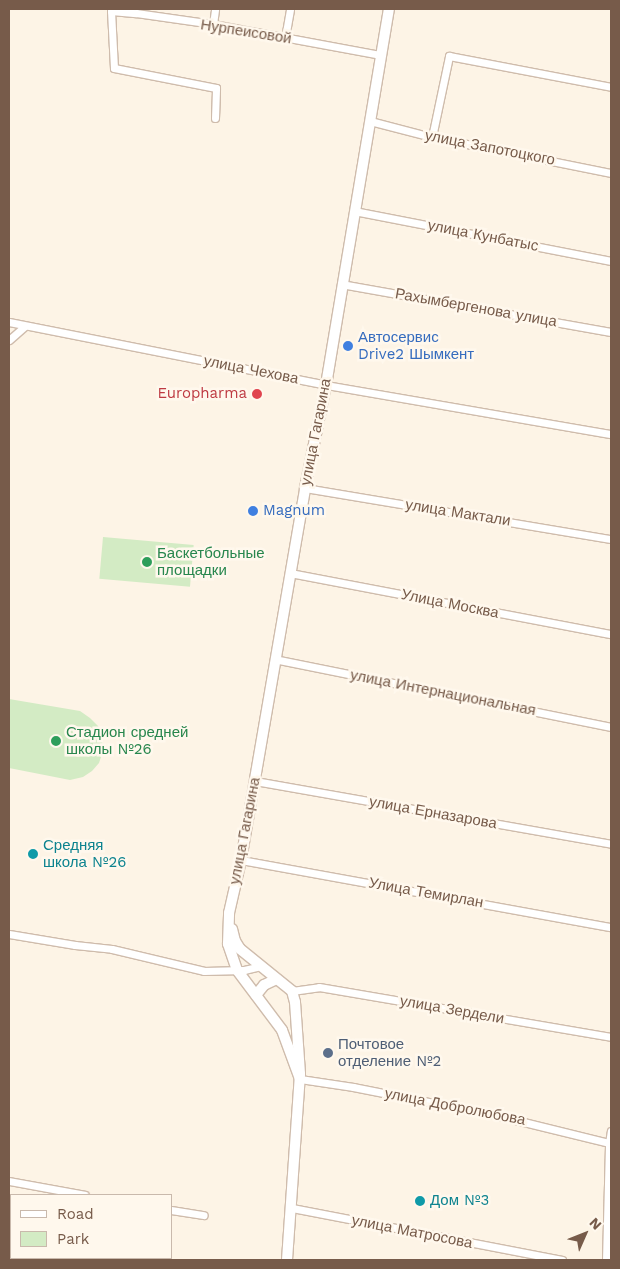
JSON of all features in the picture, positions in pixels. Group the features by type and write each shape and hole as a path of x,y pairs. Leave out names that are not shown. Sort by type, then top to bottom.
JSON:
{"main road":[{"name":"улица Гагарина","path":"300,1079 282,1030 237,970 228,944 229,913 241,860 274,659 326,384 341,284 389,9"},
{"name":"улица Гагарина","path":"229,913 235,941 240,950 292,991 297,1025 300,1079 287,1260"},
{"path":"256,995 264,985 277,979"},
{"path":"282,1030 290,1031 297,1025"}],"street":[{"path":"213,24 215,9"},
{"path":"285,38 290,9"},
{"name":"Нурпеисовой","path":"215,118 216,88 114,68 111,11 213,24 381,55"},
{"path":"432,137 449,56 611,86"},
{"name":"улица Запотоцкого","path":"370,121 432,137 611,172"},
{"name":"улица Кунбатыс","path":"354,211 611,262"},
{"name":"Рахымбергенова улица","path":"341,284 611,332"},
{"name":"улица Чехова","path":"9,322 326,384 611,434"},
{"path":"9,340 25,326"},
{"name":"улица Мактали","path":"305,488 611,538"},
{"name":"Улица Москва","path":"290,573 611,634"},
{"name":"улица Интернациональная","path":"274,659 611,727"},
{"name":"улица Ерназарова","path":"255,781 611,844"},
{"name":"Улица Темирлан","path":"241,860 611,927"},
{"path":"9,934 75,946 112,949 204,971 237,970 261,966"},
{"name":"улица Зердели","path":"292,991 319,988 611,1037"},
{"name":"улица Добролюбова","path":"300,1079 353,1087 522,1120 609,1144"},
{"path":"606,1260 609,1248 609,1144 611,1131"},
{"path":"9,1181 80,1194"},
{"name":"улица Матросова","path":"292,1208 562,1260"},
{"path":"172,1210 204,1216"}],"green space":[{"name":"Баскетбольные площадки","path":"103,537 194,545 190,587 99,579"},
{"name":"Стадион средней школы №26","path":"9,699 80,711 90,718 98,726 102,738 103,751 99,763 83,777 70,780 9,768"}],"place":[{"name":"Автосервис Drive2 Шымкент","path":"348,346"},
{"name":"Europharma","path":"257,394"},
{"name":"Magnum","path":"253,511"},
{"name":"Баскетбольные площадки","path":"147,562"},
{"name":"Стадион средней школы №26","path":"56,741"},
{"name":"Средняя школа №26","path":"33,854"},
{"name":"Почтовое отделение №2","path":"328,1053"},
{"name":"Дом №3","path":"420,1201"}]}
